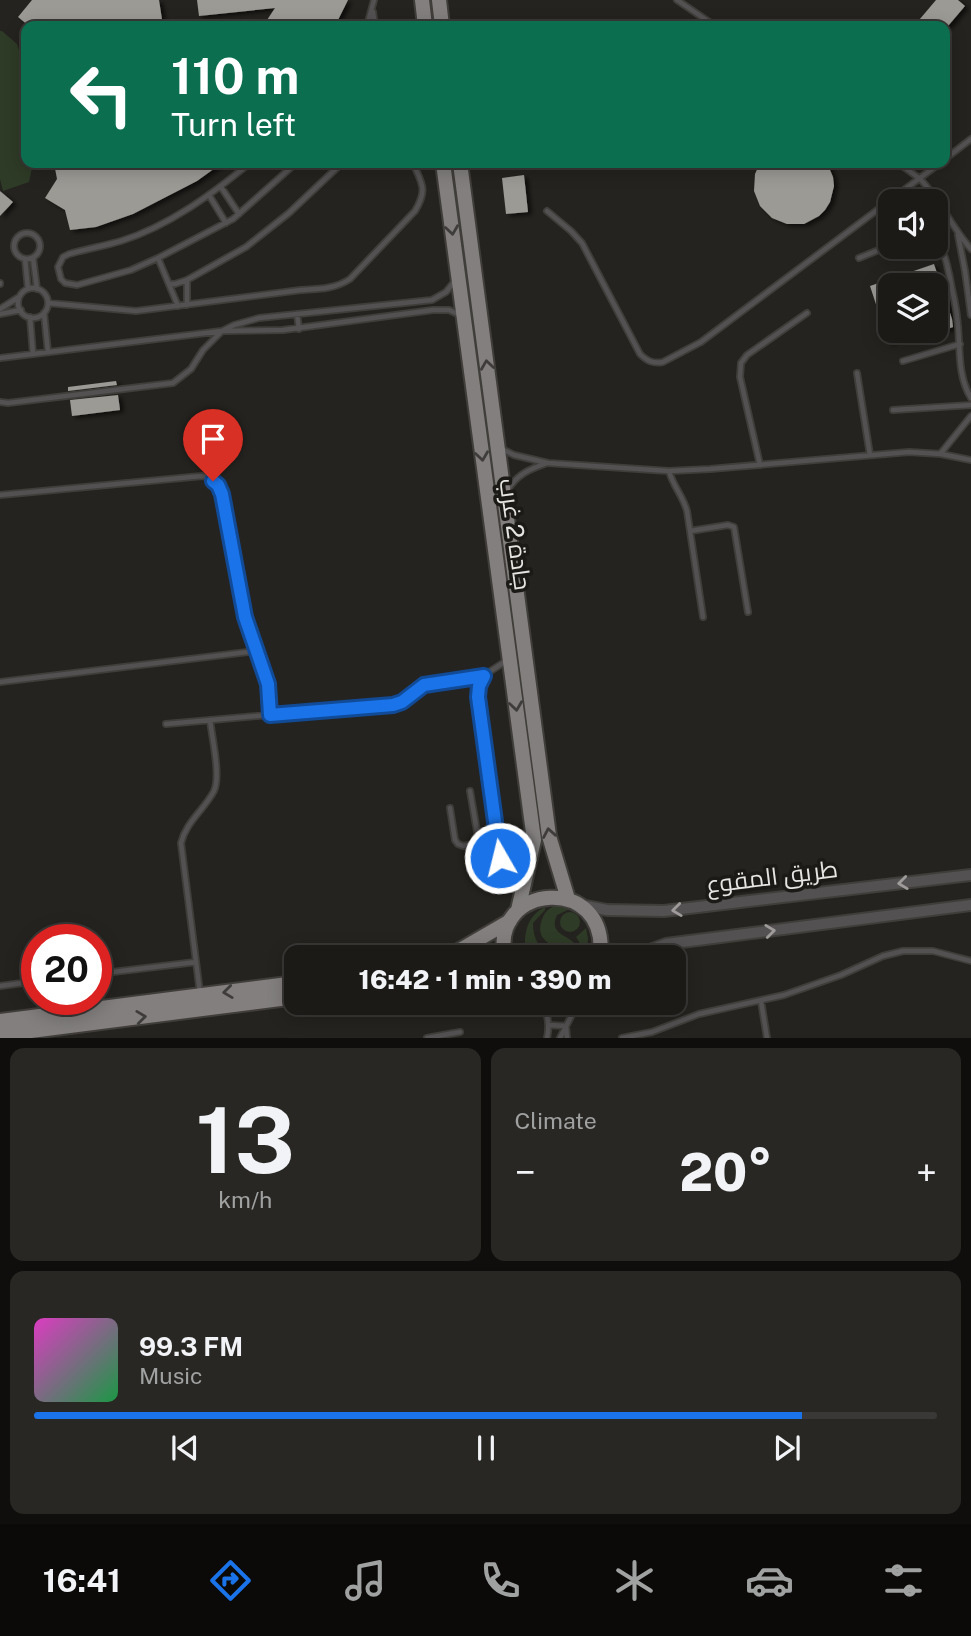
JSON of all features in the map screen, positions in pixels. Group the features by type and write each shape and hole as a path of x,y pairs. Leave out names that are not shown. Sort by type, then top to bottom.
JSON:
{"main road":[{"path":"422,0 424,21"},
{"path":"439,0 441,21"},
{"name":"جادة 2 غرب","path":"444,168 534,840 514,915 504,934 503,945"},
{"name":"جادة 2 غرب","path":"461,168 549,836 573,902"},
{"path":"467,945 533,900 550,896 573,902 591,915 599,928 602,945"},
{"path":"0,1021 284,985"},
{"path":"0,1035 284,998"}],"street":[{"name":"طريق المقوع","path":"573,902 607,910 664,911 971,875"},
{"path":"663,945 971,905"}],"lane":[{"path":"369,21 374,0"},
{"path":"677,0 708,21"},
{"path":"373,8 374,21"},
{"path":"950,155 971,139"},
{"path":"244,168 221,187 158,226 122,240 69,254 60,261 58,267 61,279 65,283 77,285 131,270 158,258 226,223 290,168"},
{"path":"169,284 187,280 246,247 310,195 337,168"},
{"path":"48,303 136,311 325,289 342,284 350,279 415,211 422,198 423,189 415,168"},
{"path":"905,168 919,178 940,205 957,234 971,249"},
{"path":"547,211 582,243 640,354 648,361 658,363 701,342 933,168"},
{"path":"221,187 239,214"},
{"path":"209,195 226,223"},
{"path":"24,260 33,258 39,251 40,242 34,234 24,233 15,239 13,244 16,254 24,260 28,289"},
{"path":"957,234 971,315"},
{"path":"859,258 878,250"},
{"path":"33,258 37,289"},
{"path":"158,258 178,306"},
{"path":"946,259 956,307 963,382 971,398"},
{"path":"0,402 173,383 191,369 222,331 259,318 432,300 446,292 456,279 457,271"},
{"path":"187,280 187,305"},
{"path":"0,312 28,289 37,289 45,294 48,303 44,313 48,352"},
{"path":"20,297 21,310 30,317 44,313"},
{"path":"432,300 433,310"},
{"path":"0,312 21,310"},
{"path":"0,358 222,331 299,329 433,310 449,310 463,317"},
{"path":"760,465 740,373 741,363 747,355 807,313"},
{"path":"297,314 299,329"},
{"path":"30,317 33,354"},
{"path":"902,361 960,344"},
{"path":"857,373 870,456"},
{"path":"893,410 971,405"},
{"path":"941,454 971,416"},
{"path":"498,448 514,455 548,463 669,471 710,470 909,452 941,454 971,460"},
{"path":"505,499 512,482 518,476 548,463"},
{"path":"669,471 685,504 703,617"},
{"path":"0,495 208,477 218,485 222,494 245,617 268,684 270,715"},
{"path":"690,531 728,525 734,527 748,612"},
{"path":"0,682 256,651"},
{"path":"166,724 393,705 402,702 424,685 484,676 509,659"},
{"path":"484,676 478,697 500,858"},
{"path":"200,996 181,843 187,827 216,788 217,774 210,720"},
{"path":"470,791 479,843"},
{"path":"450,808 458,844 463,846 498,841"},
{"path":"622,1038 661,1029 699,1014 761,1001 813,986 883,956 903,951 933,951 971,961"},
{"path":"112,972 196,961"},
{"path":"0,986 21,983"},
{"path":"761,1001 767,1038"},
{"path":"547,1015 547,1038"},
{"path":"560,1038 572,1015"},
{"path":"549,1025 566,1026"},
{"path":"566,1026 567,1038"},
{"path":"427,1038 460,1032"}],"green space":[{"path":"2,31 17,44 21,57 21,168 32,168 29,182 3,191 0,179"},
{"path":"561,904 572,908 557,915 555,927 576,945 551,945 542,937 540,925 546,912"},
{"path":"545,908 533,923 539,945 525,945 529,923 537,912"},
{"path":"570,912 577,915 580,922 577,929 570,932 563,929 560,922 563,915"},
{"path":"586,928 588,945 581,945 576,937"}],"building":[{"path":"32,0 159,0 162,21 23,21 18,17"},
{"path":"197,0 348,0 338,21 266,21 275,8 199,16"},
{"path":"936,0 958,0 965,6 950,24 950,21 918,21"},
{"path":"55,168 215,168 197,181 133,214 96,227 70,230 65,210 45,198 57,179"},
{"path":"758,168 829,168 834,186 830,202 819,216 804,224 787,224 772,218 760,206 754,191"},
{"path":"524,175 528,212 506,214 502,178"},
{"path":"0,191 13,202 0,216"},
{"path":"934,264 937,273 908,273"},
{"path":"878,283 878,310 870,286"},
{"path":"948,307 952,319 953,327 948,329"},
{"path":"116,381 117,385 68,391 68,387"},
{"path":"118,395 120,410 72,416 70,400"}],"route":[{"path":"213,481 222,494 245,617 268,684 270,715 393,705 402,702 424,685 484,676 478,697 500,858"}]}
